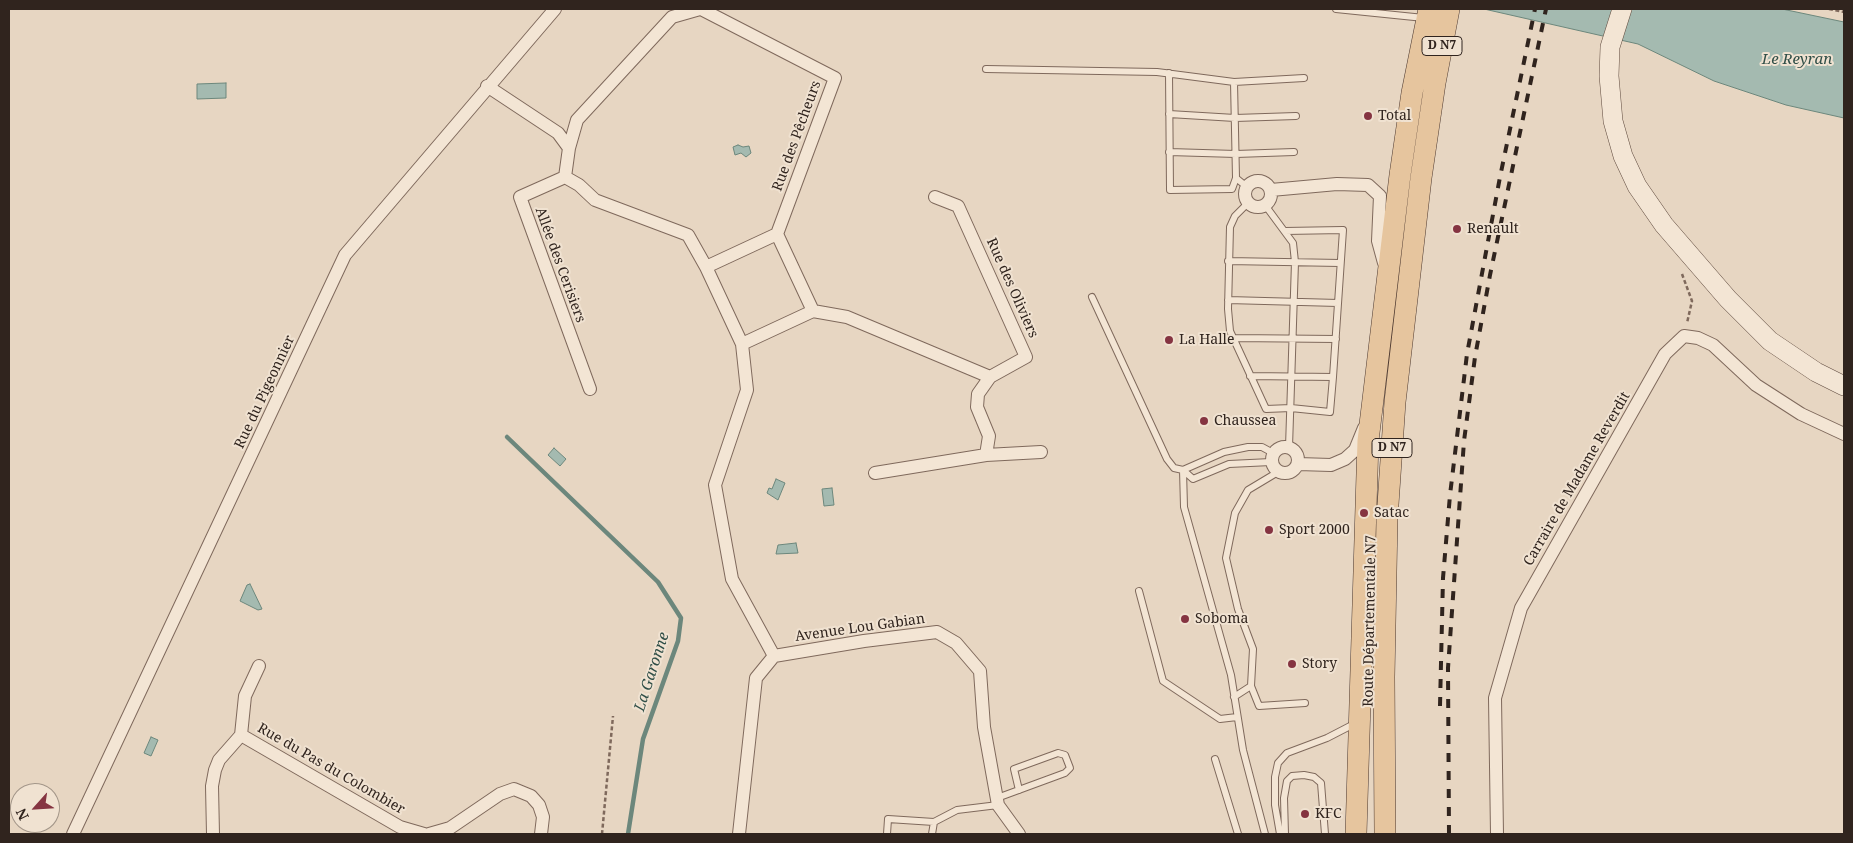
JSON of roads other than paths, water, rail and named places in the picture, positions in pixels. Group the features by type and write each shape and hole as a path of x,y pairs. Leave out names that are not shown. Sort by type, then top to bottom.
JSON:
{"main road":[{"name":"D N7","path":"1386,828 1384,677 1387,519 1395,402 1421,178 1435,83 1449,9"},
{"path":"1622,9 1610,47 1609,76 1614,121 1623,156 1637,186 1677,240 1728,299 1770,341 1816,372 1844,386"},
{"name":"Route Départementale N7","path":"1356,834 1364,513 1368,441 1387,274 1412,93 1428,13"},
{"name":"Route Départementale N7","path":"1369,834 1372,513 1375,442 1373,408"}],"street":[{"name":"Rue du Pigeonnier","path":"73,834 346,255 487,86 555,9"},
{"name":"Rue des Pêcheurs","path":"565,177 569,148 577,120 672,18 701,9 835,78 777,234"},
{"path":"487,86 558,133 569,148"},
{"path":"565,177 579,185 595,200 688,235 706,267 742,344 747,390 715,485 732,579 774,656 756,678 739,834"},
{"name":"Allée des Cerisiers","path":"565,177 520,198 590,389"},
{"path":"1262,181 1271,190 1271,198 1265,205 1255,207 1248,202 1245,196 1247,187 1252,182 1262,181"},
{"name":"Route Départementale N7","path":"1271,190 1337,184 1368,186 1380,196 1378,241 1387,274"},
{"name":"Rue des Oliviers","path":"936,197 958,206 1026,357 990,377"},
{"path":"706,267 777,234 813,311"},
{"path":"742,344 813,311 847,317 990,377 978,394 977,407 989,436 986,455"},
{"name":"Carraire de Madame Reverdit","path":"1497,834 1495,698 1521,608 1665,354 1684,336 1698,338 1713,345 1756,385 1801,414 1844,434"},
{"name":"Route Départementale N7","path":"1298,464 1331,465 1350,455 1373,408"},
{"path":"1280,447 1289,447 1298,455 1298,464 1288,473 1274,462 1280,447"},
{"path":"875,474 986,455 1041,452"},
{"name":"Avenue Lou Gabian","path":"774,656 864,641 937,632 956,643 980,671 984,727 997,802 1019,834"},
{"path":"241,735 246,696 259,666"},
{"name":"Rue du Pas du Colombier","path":"213,834 212,786 215,770 219,760 241,735 400,827 424,834"},
{"path":"429,834 450,828 500,794 514,789 531,796 539,805 543,817 540,834"}],"lane":[{"path":"1336,9 1428,13"},
{"path":"986,69 1169,73 1234,82 1304,78"},
{"path":"1169,73 1170,190 1232,189 1236,178 1234,82"},
{"path":"1169,114 1235,118 1296,116"},
{"path":"1169,152 1236,154 1294,152"},
{"path":"1236,178 1247,187"},
{"path":"1248,202 1235,216 1230,227 1228,261 1230,332 1266,409 1291,408 1330,412 1343,230 1285,231"},
{"path":"1265,205 1293,243 1296,262 1289,447"},
{"path":"1228,261 1340,263"},
{"path":"1092,297 1167,459 1174,468 1183,470 1193,479 1230,464 1274,462"},
{"path":"1228,300 1338,303"},
{"path":"1233,338 1336,339"},
{"path":"1250,376 1334,377"},
{"path":"1183,470 1224,452 1248,448 1262,447 1274,462"},
{"path":"1274,462 1248,490 1235,513 1226,558 1238,609 1253,649 1251,686 1259,706 1305,703"},
{"path":"1183,470 1184,507 1231,674 1244,750 1266,834"},
{"path":"1139,591 1163,681 1220,719 1237,717"},
{"path":"1234,697 1251,686"},
{"name":"Route Départementale N7","path":"1280,834 1275,805 1275,776 1278,763 1287,753 1326,738 1359,722"},
{"path":"887,834 888,819 934,822 957,810 997,802 1019,790 1065,773 1070,768 1064,755 1058,753 1014,769 1019,790"},
{"path":"1215,759 1238,834"},
{"path":"1285,834 1284,798 1287,781 1292,776 1304,775 1314,777 1321,782 1325,834"},
{"path":"932,834 934,822"}],"water":[{"name":"Le Reyran","path":"1484,9 1782,9 1844,22 1844,118 1786,105 1714,81 1638,44"},
{"path":"226,83 226,98 197,99 197,84"},
{"path":"738,145 743,147 749,146 751,153 746,157 741,153 735,155 733,147"},
{"path":"554,448 566,459 560,466 548,455"},
{"path":"776,479 785,483 778,500 767,493 769,488 772,489"},
{"path":"832,488 834,505 824,506 822,489"},
{"path":"796,543 798,553 776,554 778,545"},
{"path":"250,584 262,609 258,610 240,601 247,585"},
{"path":"151,737 158,740 151,756 144,753"}],"waterway":[{"name":"La Garonne","path":"507,437 658,582 681,618 678,641 643,739 628,834"}],"railway":[{"path":"1440,706 1443,578 1450,495 1467,354 1500,177 1535,9"},
{"path":"1449,834 1448,668 1464,441 1475,357 1490,275 1546,9"}],"place":[{"name":"Total","path":"1368,116"},
{"name":"Renault","path":"1457,229"},
{"name":"La Halle","path":"1169,340"},
{"name":"Chaussea","path":"1204,421"},
{"name":"Satac","path":"1364,513"},
{"name":"Sport 2000","path":"1269,530"},
{"name":"Soboma","path":"1185,619"},
{"name":"Story","path":"1292,664"},
{"name":"KFC","path":"1305,814"}]}
